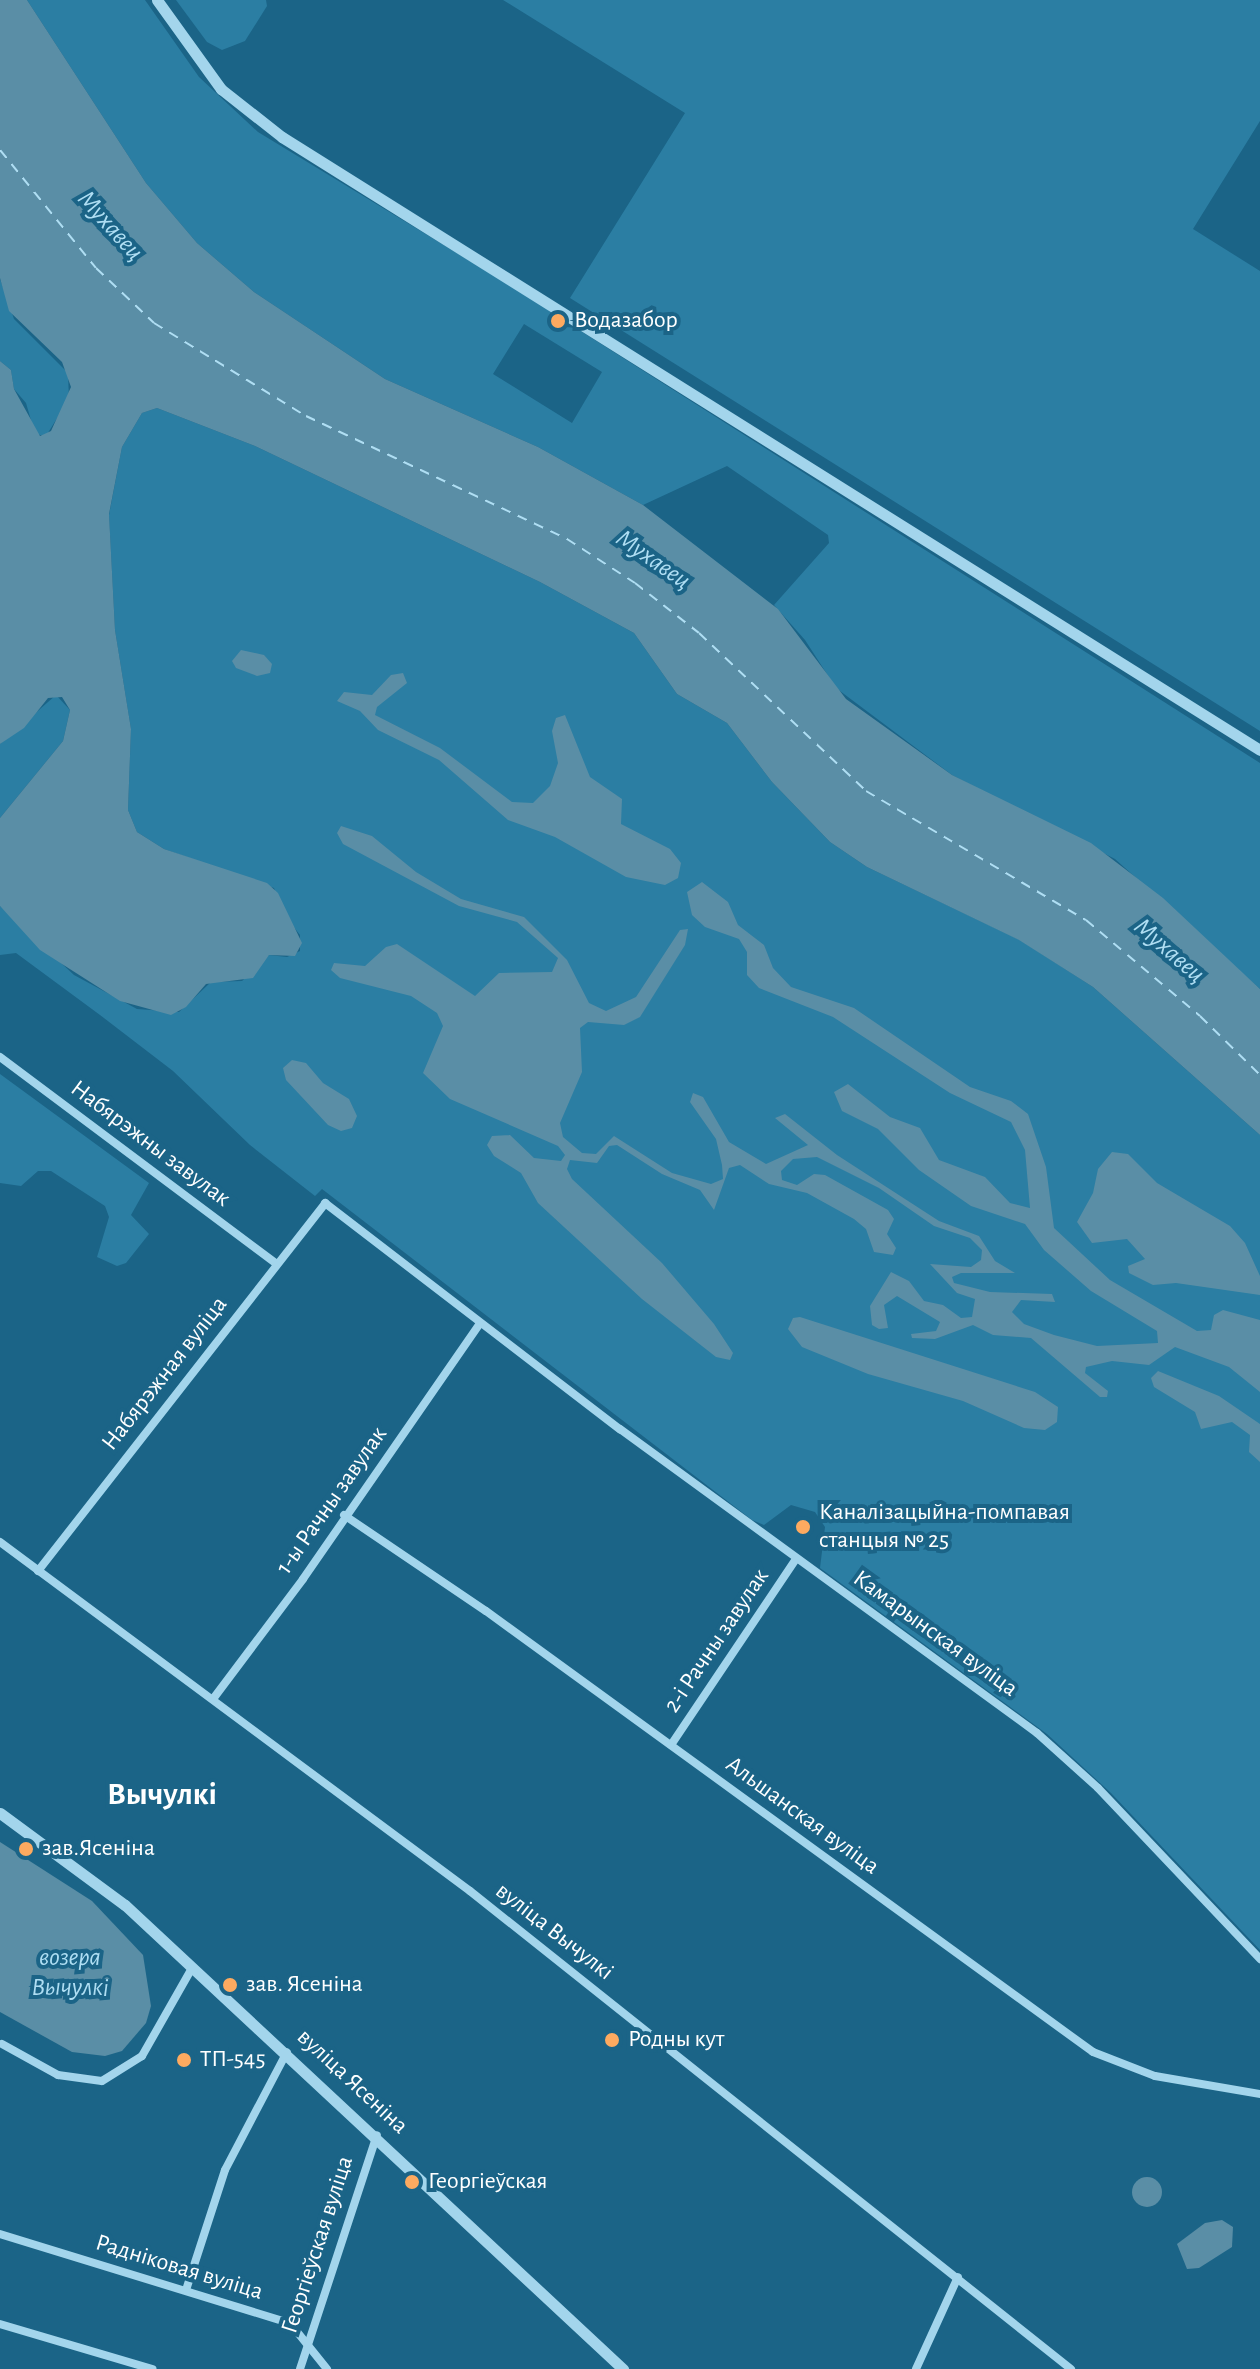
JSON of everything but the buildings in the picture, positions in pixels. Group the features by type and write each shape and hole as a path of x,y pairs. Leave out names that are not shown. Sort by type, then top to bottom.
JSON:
{"street":[{"path":"157,0 221,89 282,137 1260,750"},
{"name":"Набярэжны завулак","path":"0,1057 275,1263"},
{"name":"Набярэжная вуліца","path":"38,1571 275,1263 325,1203"},
{"name":"Камарынская вуліца","path":"325,1203 796,1559 958,1673 1069,1761 1260,1959"},
{"name":"1-ы Рачны завулак","path":"213,1699 480,1323"},
{"name":"Альшанская вуліца","path":"344,1515 671,1745 1093,2052 1155,2076 1260,2094"},
{"name":"вуліца Вычулкі","path":"0,1542 470,1891 1071,2369"},
{"name":"2-і Рачны завулак","path":"671,1745 796,1559"},
{"name":"вуліца Ясеніна","path":"0,1813 125,1905 288,2052 623,2369"},
{"path":"2,2044 58,2075 102,2081 142,2056 192,1968"},
{"path":"186,2290 225,2170 288,2052"},
{"name":"Георгіеўская вуліца","path":"300,2369 377,2135"},
{"name":"Радніковая вуліца","path":"0,2234 290,2323 327,2369"},
{"path":"916,2369 958,2277"},
{"path":"0,2324 152,2369"}],"shaded area":[{"path":"27,0 145,0 199,77 258,132 544,306 566,327 576,328 1260,763 1260,989 1115,859 952,775 836,688 805,640 774,605 829,543 828,535 727,466 643,505 538,447 385,379 254,292 197,243 146,183","holes":["524,324 602,372 572,423 493,374"]},
{"path":"176,0 266,0 267,6 245,41 222,50 207,42"},
{"path":"503,0 1260,0 1260,121 1193,229 1260,271 1260,731 570,298 685,113"},
{"path":"0,279 14,319 68,373 69,399 46,436 35,434 26,403 14,389 11,370 0,361"},
{"path":"157,408 255,446 540,582 634,633 677,694 727,723 772,782 830,842 867,867 1020,940 1093,987 1260,1135 1260,1950 1111,1793 1047,1734 820,1568 825,1527 815,1512 791,1505 764,1525 752,1520 322,1189 315,1196 250,1145 173,1071 100,1015 16,953 0,955 0,906 74,975 137,1009 179,1012 211,982 242,981 269,955 287,957 300,951 300,935 285,916 274,888 164,849 137,832 128,810 131,729 115,630 109,515 122,447 142,413"},
{"path":"56,695 70,710 63,741 0,818 0,744"},
{"path":"0,1074 149,1183 131,1215 149,1234 126,1263 117,1266 97,1257 109,1217 105,1206 51,1171 38,1171 21,1186 0,1183"}],"water":[{"name":"Мухавец","path":"0,0 27,0 146,183 197,243 254,292 385,379 538,447 643,505 778,609 846,699 952,775 1091,843 1163,898 1260,989 1260,1135 1093,987 1019,940 867,867 830,842 772,782 727,723 677,694 634,633 540,582 255,446 157,408 142,413 122,447 109,514 115,630 131,729 128,810 137,832 164,849 267,883 278,893 302,943 295,956 269,955 253,978 206,984 186,1007 171,1015 120,1001 40,950 0,906 0,818 63,741 70,710 62,697 48,698 24,728 0,744 0,361 11,370 14,389 40,436 51,431 71,387 62,362 9,311 0,278"},
{"path":"241,650 264,655 272,664 270,673 257,676 236,668 232,661"},
{"path":"403,673 407,683 377,707 375,715 440,748 512,802 533,803 550,786 558,763 552,731 556,718 565,715 590,777 622,799 621,824 670,849 681,863 678,878 665,885 626,877 555,837 508,820 439,760 378,730 360,711 337,701 344,692 372,695 391,675"},
{"path":"341,826 372,836 416,872 461,899 524,917 567,960 589,1003 606,1011 636,997 680,930 688,929 685,945 640,1017 624,1025 588,1022 580,1028 582,1072 560,1123 563,1137 582,1153 596,1154 614,1136 672,1173 711,1184 723,1179 722,1165 716,1139 690,1102 693,1093 703,1097 729,1142 766,1164 808,1145 775,1118 785,1114 837,1155 939,1221 979,1236 995,1261 1015,1273 961,1273 952,1277 954,1283 990,1292 1052,1294 1055,1302 1021,1300 1012,1312 1024,1324 1054,1335 1097,1346 1158,1343 1157,1331 1091,1291 1044,1250 1025,1224 971,1206 919,1170 878,1129 842,1111 834,1092 848,1084 890,1117 920,1128 939,1160 985,1177 1010,1203 1030,1208 1025,1150 1011,1122 950,1093 833,1017 759,988 747,975 747,952 739,939 705,927 692,915 687,892 702,882 728,902 738,925 764,945 773,968 791,987 854,1008 970,1087 1011,1101 1028,1114 1046,1167 1054,1228 1110,1280 1197,1331 1211,1330 1214,1315 1223,1310 1260,1320 1260,1392 1229,1367 1175,1347 1149,1365 1112,1361 1086,1367 1085,1373 1108,1391 1107,1397 1100,1397 1031,1338 993,1335 973,1325 935,1339 912,1338 911,1334 936,1331 940,1322 897,1296 884,1305 888,1328 879,1329 872,1325 870,1306 891,1272 909,1281 924,1301 943,1305 961,1318 972,1317 975,1299 957,1293 930,1264 971,1267 981,1260 982,1250 970,1238 934,1226 879,1188 817,1157 793,1159 781,1171 782,1180 797,1185 814,1174 825,1175 888,1210 894,1219 887,1234 896,1248 893,1255 874,1252 866,1229 854,1219 807,1193 769,1184 740,1165 729,1168 714,1210 700,1190 662,1174 617,1145 609,1146 597,1163 570,1160 567,1169 572,1179 662,1263 714,1324 733,1353 730,1360 716,1357 642,1299 538,1203 521,1173 494,1156 487,1145 492,1136 510,1135 534,1158 561,1161 565,1155 558,1146 450,1099 423,1073 443,1026 437,1013 411,996 340,978 331,970 334,963 365,966 386,947 397,944 475,996 499,973 552,972 558,958 517,922 459,906 343,844 337,833"},
{"path":"292,1060 306,1063 323,1083 349,1099 357,1116 352,1128 341,1131 328,1125 286,1080 283,1068"},
{"path":"1112,1152 1128,1154 1157,1183 1230,1226 1245,1243 1260,1276 1260,1295 1176,1283 1153,1285 1129,1273 1128,1266 1145,1259 1127,1239 1092,1243 1077,1222 1093,1193 1098,1169"},
{"path":"800,1317 1035,1392 1058,1407 1057,1422 1045,1430 1024,1428 963,1401 868,1374 802,1347 788,1329 793,1318"},
{"path":"1158,1371 1219,1396 1260,1424 1260,1462 1249,1452 1250,1435 1232,1422 1201,1429 1195,1412 1154,1387 1151,1378"},
{"name":"возера Вычулкі","path":"0,1842 92,1901 143,1955 151,2006 146,2023 122,2051 105,2056 72,2052 0,2012"},
{"path":"1147,2177 1158,2181 1162,2192 1158,2203 1147,2207 1136,2203 1132,2192 1136,2181"},
{"path":"1222,2220 1233,2227 1232,2247 1199,2268 1187,2269 1177,2244 1205,2223"}],"ferry route":[{"path":"0,150 96,268 154,323 306,416 567,539 635,583 699,633 866,791 1086,920 1200,1016 1260,1075"}],"place":[{"name":"Водазабор","path":"558,321"},
{"name":"Каналізацыйна-помпавая станцыя № 25","path":"803,1527"},
{"name":"зав.Ясеніна","path":"26,1849"},
{"name":"зав. Ясеніна","path":"230,1985"},
{"name":"Родны кут","path":"612,2040"},
{"name":"ТП-545","path":"184,2060"},
{"name":"Георгіеўская","path":"412,2182"}],"district":[{"name":"Вычулкі","path":"162,1794"}]}
